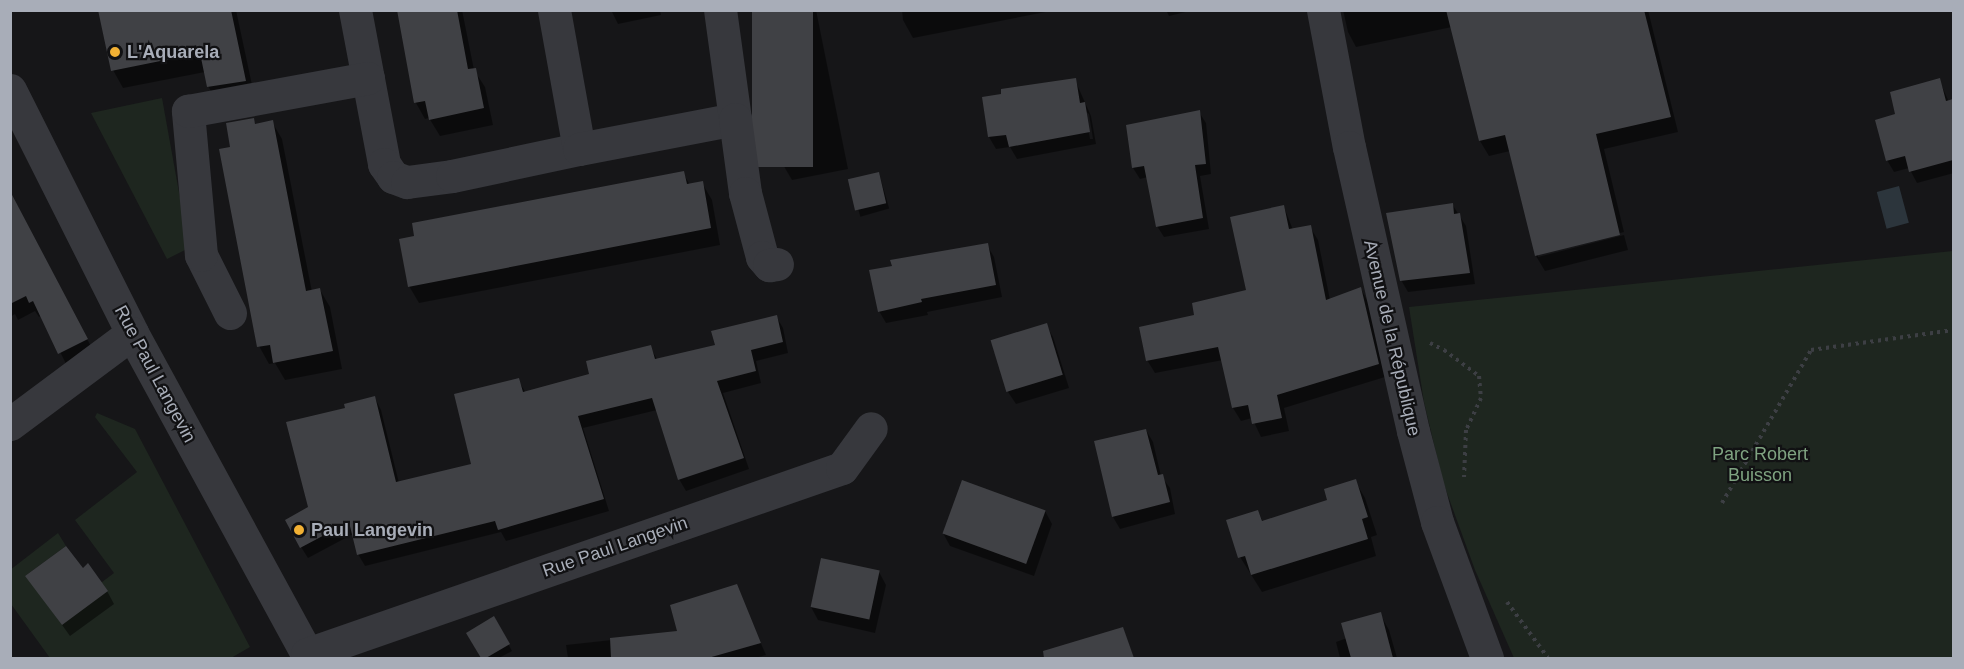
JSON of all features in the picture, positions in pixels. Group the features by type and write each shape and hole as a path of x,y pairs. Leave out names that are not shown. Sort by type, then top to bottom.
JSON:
{"street":[{"path":"355,10 384,164 393,177 407,182 452,176 735,119"},
{"path":"554,10 579,149"},
{"path":"720,10 745,193 762,256 769,264 777,264"},
{"name":"Avenue de la République","path":"1323,10 1349,147 1437,522 1487,658"},
{"path":"230,313 201,255 188,111 368,78"},
{"name":"Rue Paul Langevin","path":"10,90 132,333 308,656 842,468 871,428"},
{"path":"10,424 132,333"}],"path":[{"path":"1389,322 1444,350 1479,376 1481,398 1466,430 1464,484"},
{"path":"1722,503 1811,350 1953,330"},
{"path":"1502,595 1548,658"}],"green space":[{"path":"162,98 189,248 167,259 91,113"},
{"name":"Parc Robert Buisson","path":"1953,251 1953,658 1514,658 1475,570 1443,482 1424,402 1409,307"},
{"path":"97,413 135,429 250,647 231,658 50,658 11,604 10,570 58,533 66,546 25,576 102,582 114,573 75,520 137,472 95,417"}],"shaded area":[{"path":"1899,186 1909,223 1887,229 1877,192"}],"building":[{"path":"98,10 231,10 246,81 207,87 200,53 111,71"},
{"path":"397,10 457,10 468,69 476,68 484,108 429,120 425,101 414,103"},
{"path":"752,10 813,10 813,167 752,167"},
{"path":"1446,10 1644,10 1671,117 1596,134 1620,235 1535,256 1505,135 1479,141"},
{"path":"1076,78 1080,103 1085,102 1090,132 1009,147 1006,135 988,137 982,97 1001,94 1001,89"},
{"path":"1940,78 1946,101 1953,99 1953,160 1909,172 1905,156 1886,161 1875,120 1895,114 1890,92"},
{"path":"1200,110 1206,164 1195,165 1203,218 1156,227 1144,166 1132,168 1126,125"},
{"path":"254,118 255,124 273,120 306,291 320,288 333,351 273,363 270,345 257,347 219,149 230,147 226,123"},
{"path":"684,171 687,184 703,181 711,228 408,287 399,239 414,236 412,223"},
{"path":"879,172 886,203 855,210 848,179"},
{"path":"10,191 88,339 58,354 33,301 29,303 26,296 10,304"},
{"path":"1453,203 1454,214 1460,213 1470,273 1400,281 1386,213"},
{"path":"1284,205 1289,229 1311,225 1326,300 1361,287 1379,364 1277,395 1282,418 1252,424 1248,405 1232,408 1218,347 1146,361 1139,327 1194,315 1192,303 1246,290 1230,217"},
{"path":"988,243 996,285 921,299 922,302 878,312 869,270 892,266 890,260"},
{"path":"777,315 783,342 751,350 756,371 717,381 744,458 678,480 652,398 578,416 604,499 498,530 495,521 357,555 349,522 300,548 285,520 308,507 286,422 345,408 344,404 375,396 396,482 471,464 454,394 519,378 523,392 589,374 586,361 651,345 655,359 715,345 711,331"},
{"path":"1047,323 1063,375 1006,392 991,340"},
{"path":"1146,429 1158,475 1163,474 1170,502 1112,517 1094,441"},
{"path":"1356,479 1368,517 1362,519 1368,539 1251,575 1245,556 1238,558 1226,520 1258,510 1262,521 1327,500 1324,489"},
{"path":"962,480 1046,510 1026,564 943,534"},
{"path":"66,546 83,568 88,563 108,591 62,625 25,576"},
{"path":"821,558 880,570 869,619 811,607"},
{"path":"737,584 761,643 708,658 611,658 610,638 677,631 670,605"},
{"path":"1381,612 1393,658 1351,658 1341,623"},
{"path":"494,616 510,644 486,658 481,658 466,633"},
{"path":"1123,627 1134,658 1044,658 1043,651"}],"place":[{"name":"L'Aquarela","path":"115,52"},
{"name":"Paul Langevin","path":"299,530"}]}
